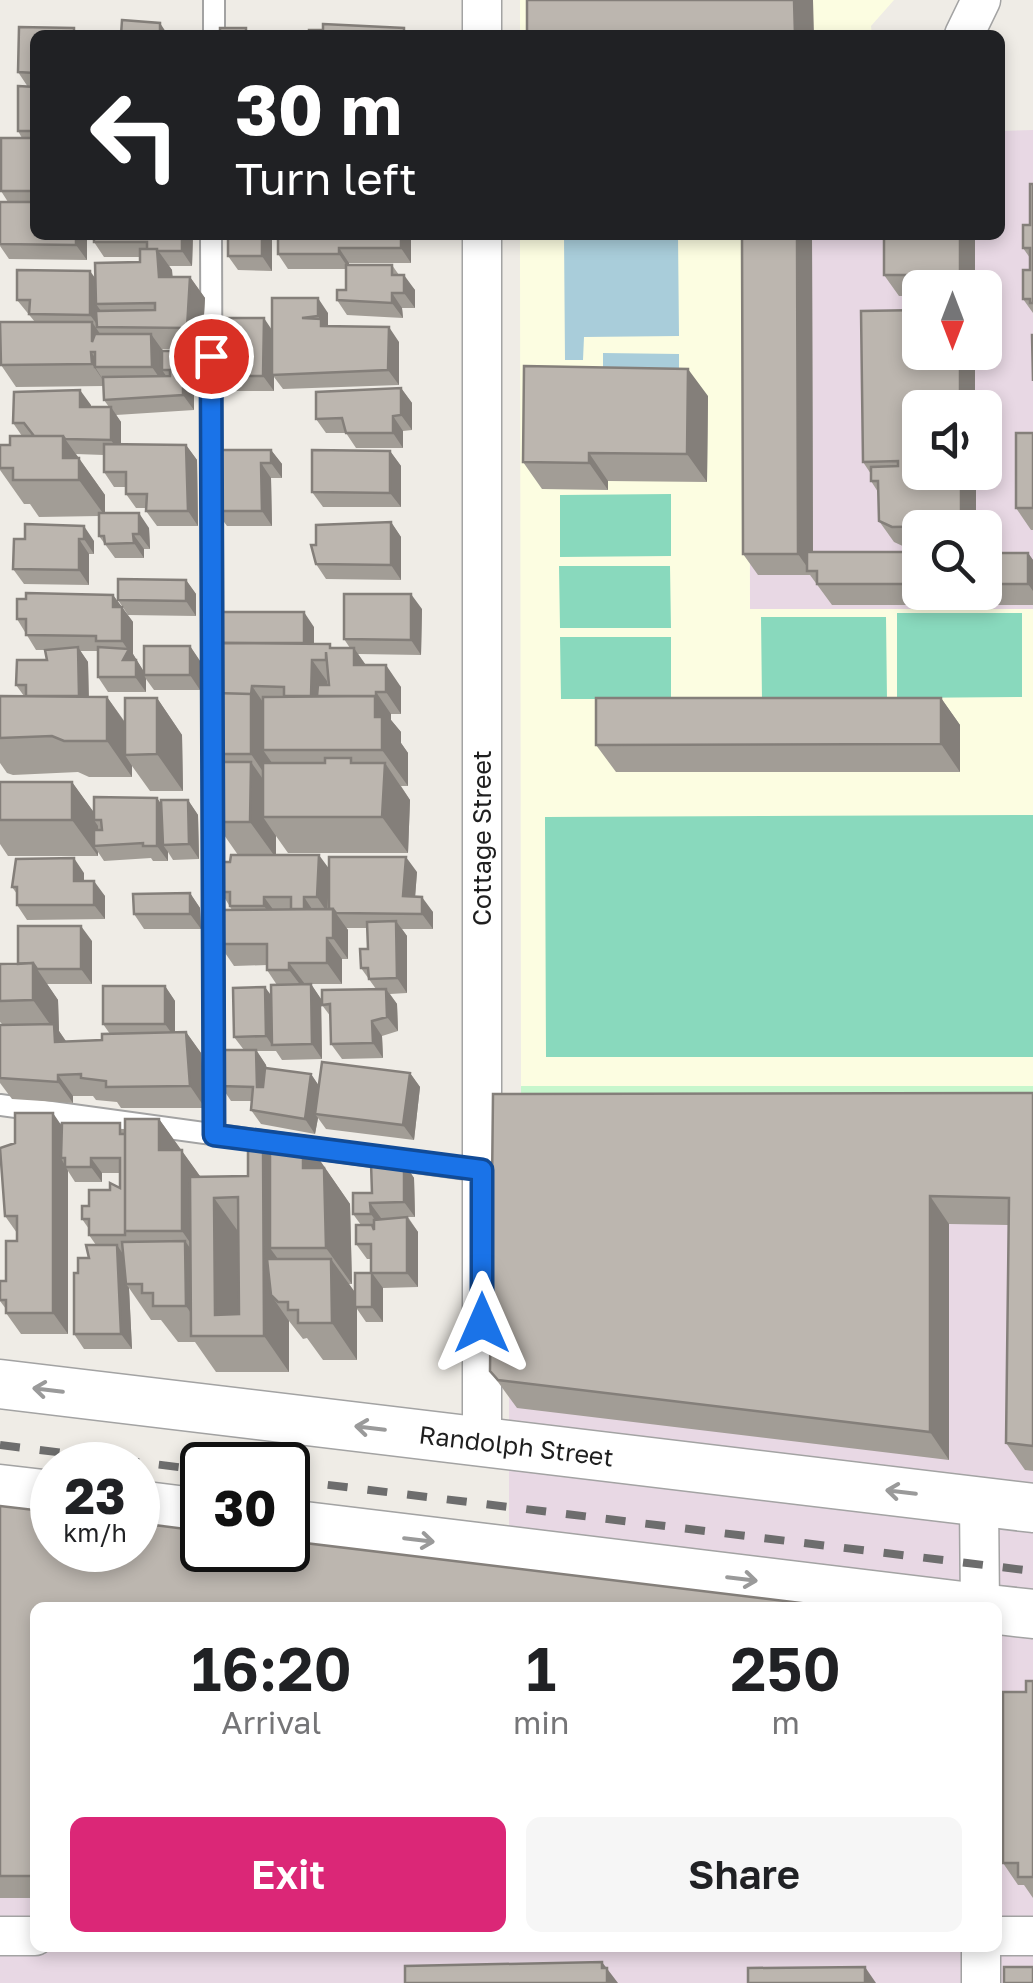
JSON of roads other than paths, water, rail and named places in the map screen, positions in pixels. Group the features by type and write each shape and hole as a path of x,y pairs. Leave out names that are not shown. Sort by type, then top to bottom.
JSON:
{"street":[{"path":"482,0 482,30"},
{"path":"966,30 981,0"},
{"name":"Cottage Street","path":"482,240 482,1441"},
{"name":"Randolph Street","path":"0,1384 1033,1508"},
{"path":"0,1489 30,1492"},
{"path":"979,1501 980,1602"},
{"path":"310,1527 931,1602"},
{"path":"1002,1610 1033,1614"},
{"path":"0,1936 30,1936"},
{"path":"1002,1936 1033,1936"},
{"path":"980,1952 980,1983"}],"lane":[{"path":"214,0 214,30"},
{"path":"211,240 214,1135"},
{"path":"0,1105 482,1170"}],"water":[{"path":"564,240 678,240 679,336 584,337 583,360 565,360"},
{"path":"603,353 679,354 679,380 603,379"}],"railway":[{"path":"0,1445 180,1467"},
{"path":"310,1483 1033,1571"}]}
